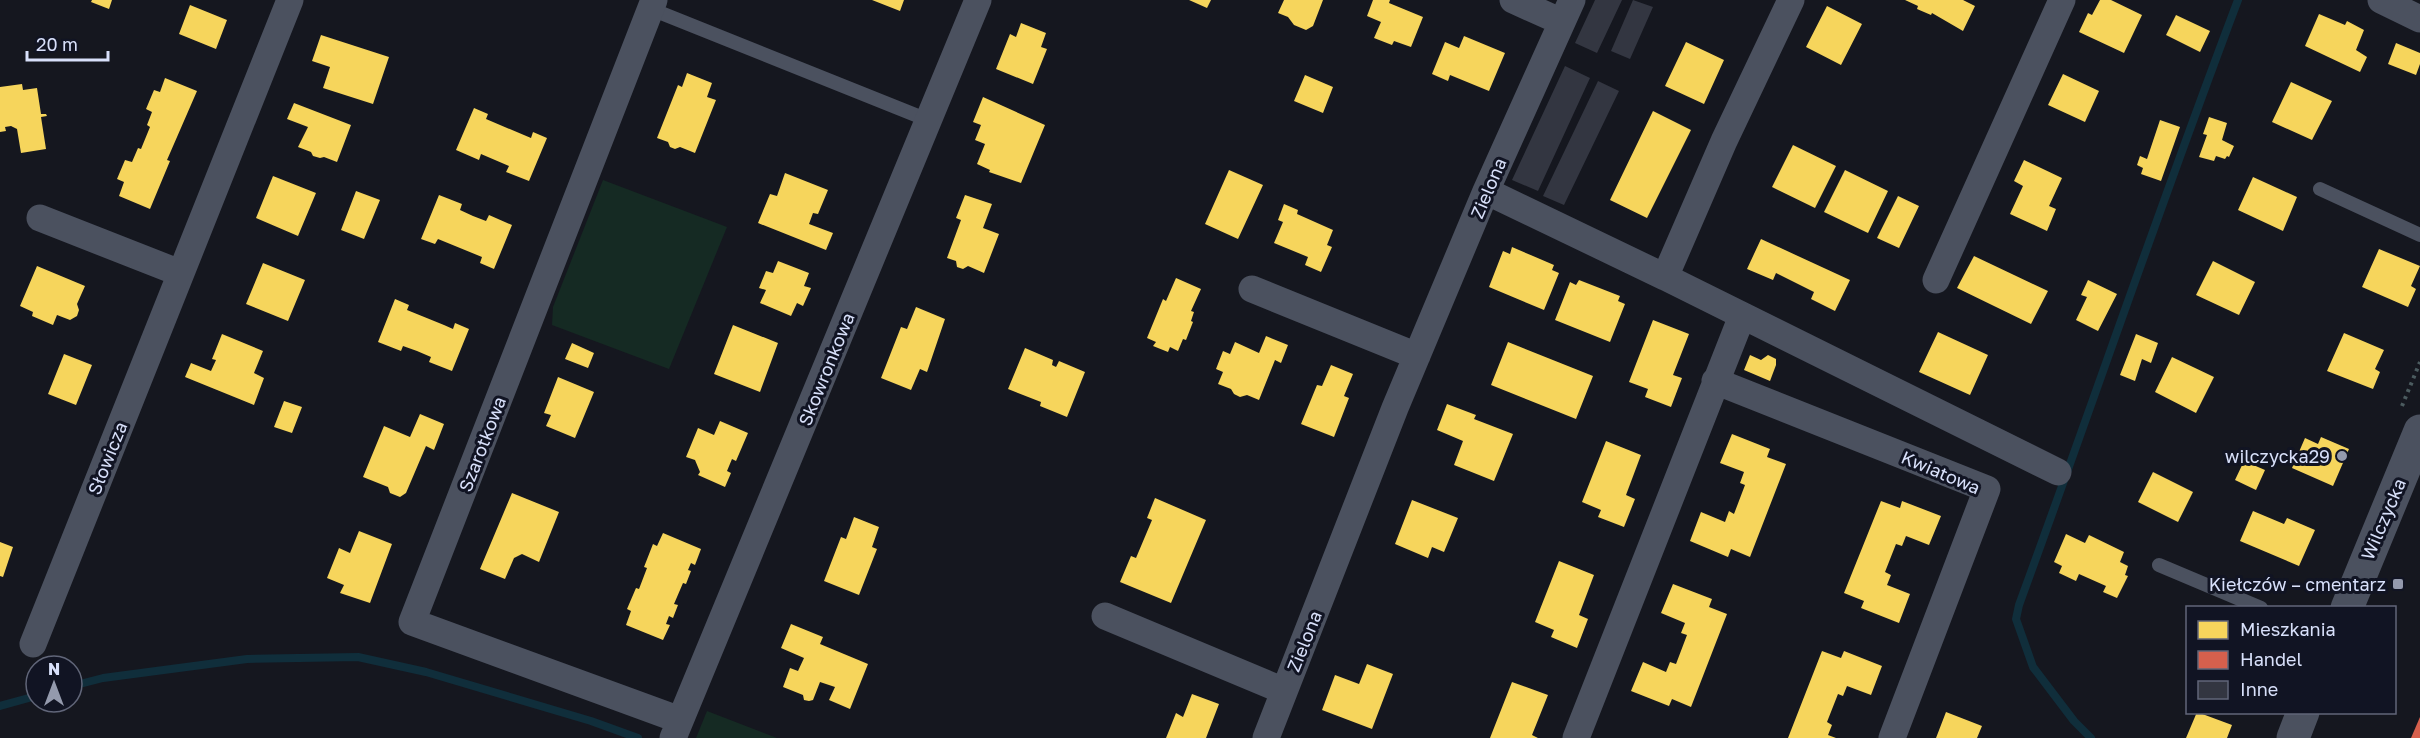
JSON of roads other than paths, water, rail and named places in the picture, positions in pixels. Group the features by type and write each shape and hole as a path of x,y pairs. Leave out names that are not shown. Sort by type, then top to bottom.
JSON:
{"street":[{"name":"Słowicza","path":"33,644 290,0"},
{"name":"Skowronkowa","path":"677,729 978,0"},
{"name":"Zielona","path":"1266,738 1417,356 1486,191 1567,11 1513,0"},
{"path":"1665,278 1724,141 1791,0"},
{"path":"1936,280 2062,0"},
{"path":"2381,0 2420,19"},
{"name":"Szarotkowa","path":"653,4 412,622 677,729"},
{"path":"1486,191 2058,472"},
{"path":"40,218 180,273"},
{"path":"1252,289 1417,356"},
{"path":"1576,738 1742,316"},
{"name":"Kwiatowa","path":"1715,381 1987,489 1892,738"},
{"name":"Wilczycka","path":"2348,606 2420,431"},
{"name":"Zielona","path":"1105,616 1284,692"},
{"path":"2293,738 2303,714"}],"lane":[{"path":"653,4 928,120"},
{"path":"2320,189 2420,235"},
{"path":"2159,565 2255,606"}],"waterway":[{"path":"2091,738 2074,721 2033,667 2016,619 2019,605 2238,0"},
{"path":"84,683 103,678 247,659 358,657 426,672 591,721 638,738"},
{"path":"0,706 24,699"}],"place":[{"name":"wilczycka29","path":"2342,456"},
{"name":"Kiełczów – cmentarz","path":"2398,584"}]}
